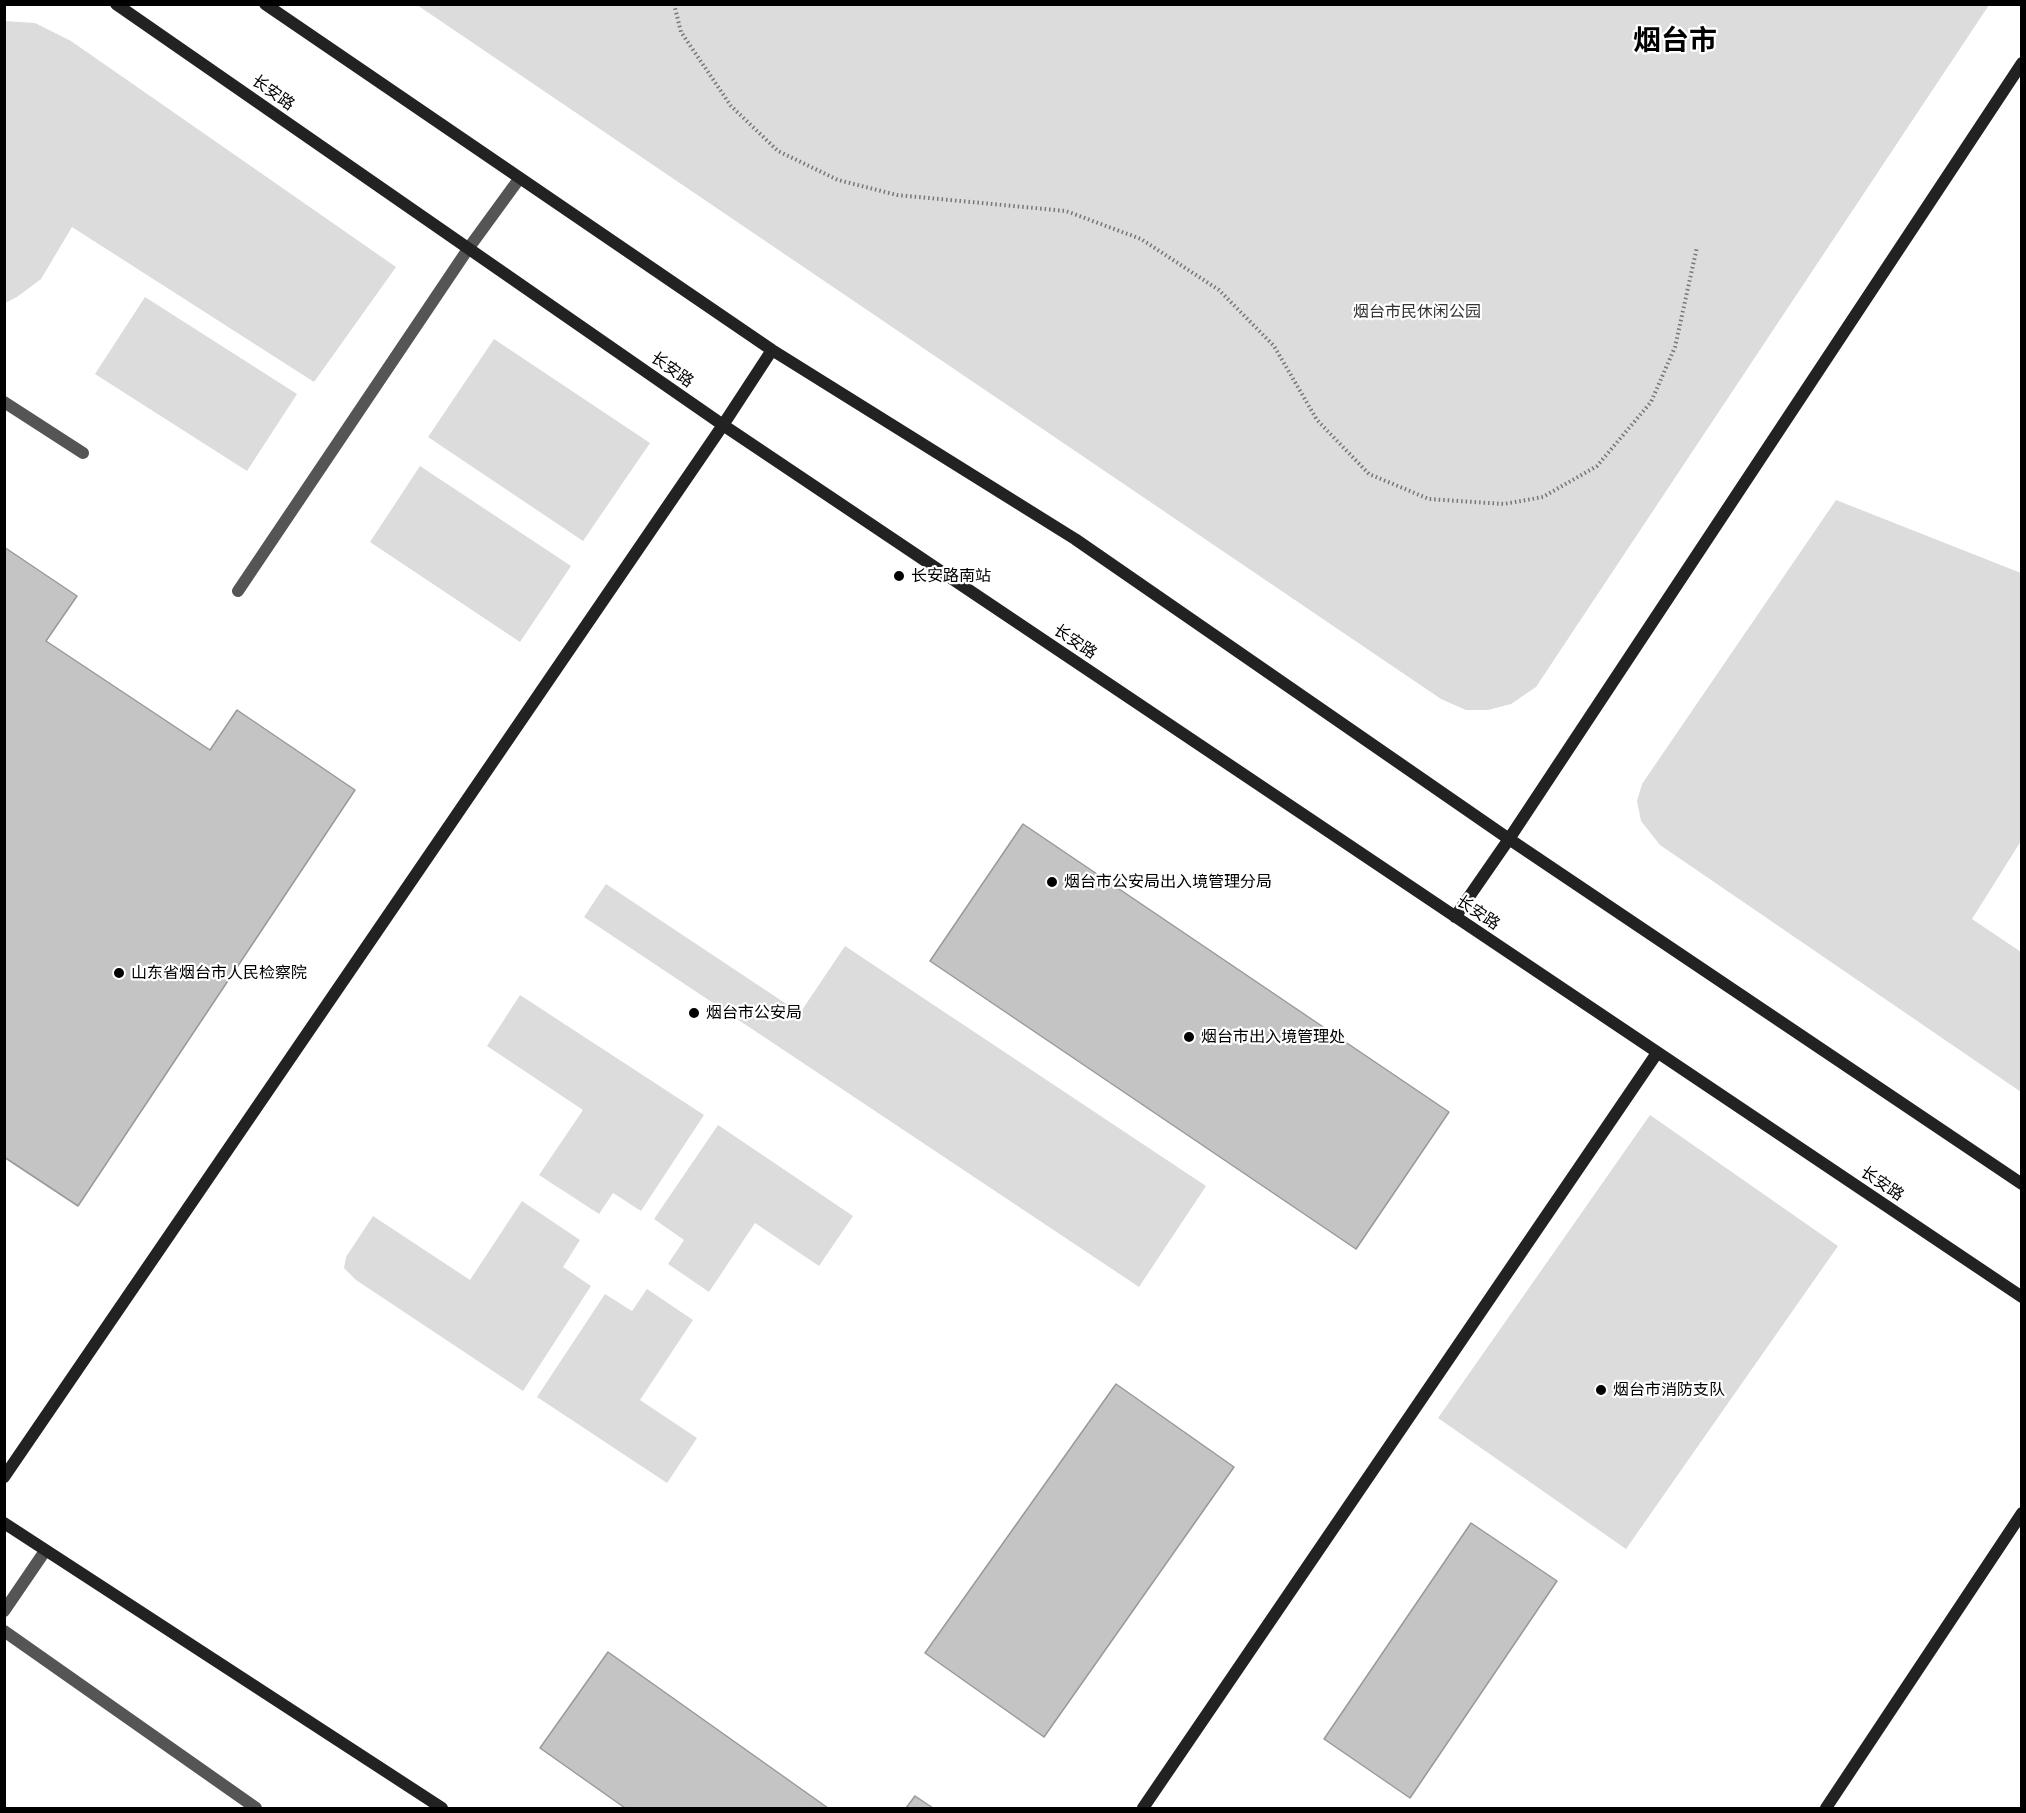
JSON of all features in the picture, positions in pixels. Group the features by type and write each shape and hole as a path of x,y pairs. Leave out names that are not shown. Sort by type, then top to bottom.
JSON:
{"street":[{"name":"长安路","path":"116,4 723,425 2022,1297"},
{"path":"265,4 772,350 1075,539 1509,839 2022,1184"},
{"path":"1455,917 1509,839 2022,63"},
{"path":"238,591 468,249 519,178"},
{"path":"4,1477 772,350"},
{"path":"4,402 83,453"},
{"path":"1143,1809 1657,1053"},
{"path":"1826,1809 2022,1513"},
{"path":"4,1523 442,1809"},
{"path":"4,1611 45,1551"},
{"path":"4,1631 256,1809"}],"path":[{"path":"674,4 681,32 731,106 778,151 838,180 897,195 1066,211 1141,239 1219,290 1274,346 1317,420 1369,474 1429,499 1504,504 1543,497 1597,466 1651,402 1675,346 1697,247"}],"green space":[{"name":"烟台市民休闲公园","path":"417,5 1989,5 1536,687 1511,704 1488,710 1466,710 1441,699"},
{"path":"5,21 35,23 71,41 396,267 314,382 72,227 41,279 5,303"},
{"path":"145,297 297,394 247,471 95,374"},
{"path":"494,339 650,443 583,541 428,437"},
{"path":"420,466 571,566 520,642 370,542"},
{"path":"1836,500 2021,573 2021,841 1972,919 2021,952 2021,1092 1660,845 1641,821 1637,801 1642,784"},
{"path":"606,884 800,1013 845,946 1206,1186 1139,1287 584,917"},
{"path":"520,995 704,1115 641,1211 613,1193 599,1214 539,1175 583,1110 487,1046"},
{"path":"1650,1115 1838,1246 1626,1549 1438,1418"},
{"path":"718,1125 853,1216 819,1266 755,1223 709,1292 668,1264 684,1240 654,1219"},
{"path":"522,1201 580,1240 563,1267 591,1286 523,1391 356,1280 344,1268 346,1257 373,1216 470,1280"},
{"path":"647,1289 693,1320 640,1400 697,1438 667,1483 537,1397 605,1294 632,1311"}],"building":[{"name":"山东省烟台市人民检察院","path":"4,547 77,596 46,641 210,750 237,710 355,790 78,1206 4,1157"},
{"name":"烟台市出入境管理处","path":"1023,824 1449,1112 1356,1249 930,961"},
{"path":"1116,1384 1234,1467 1044,1737 925,1653"},
{"path":"1471,1523 1557,1581 1410,1798 1324,1739"},
{"path":"608,1652 828,1808 625,1808 540,1748"},
{"path":"915,1796 933,1808 906,1808"}],"place":[{"name":"长安路南站","path":"899,576"},
{"name":"烟台市公安局出入境管理分局","path":"1052,882"},
{"name":"山东省烟台市人民检察院","path":"119,973"},
{"name":"烟台市公安局","path":"694,1013"},
{"name":"烟台市出入境管理处","path":"1189,1037"},
{"name":"烟台市消防支队","path":"1601,1390"}],"district":[{"name":"烟台市","path":"1675,42"}]}
